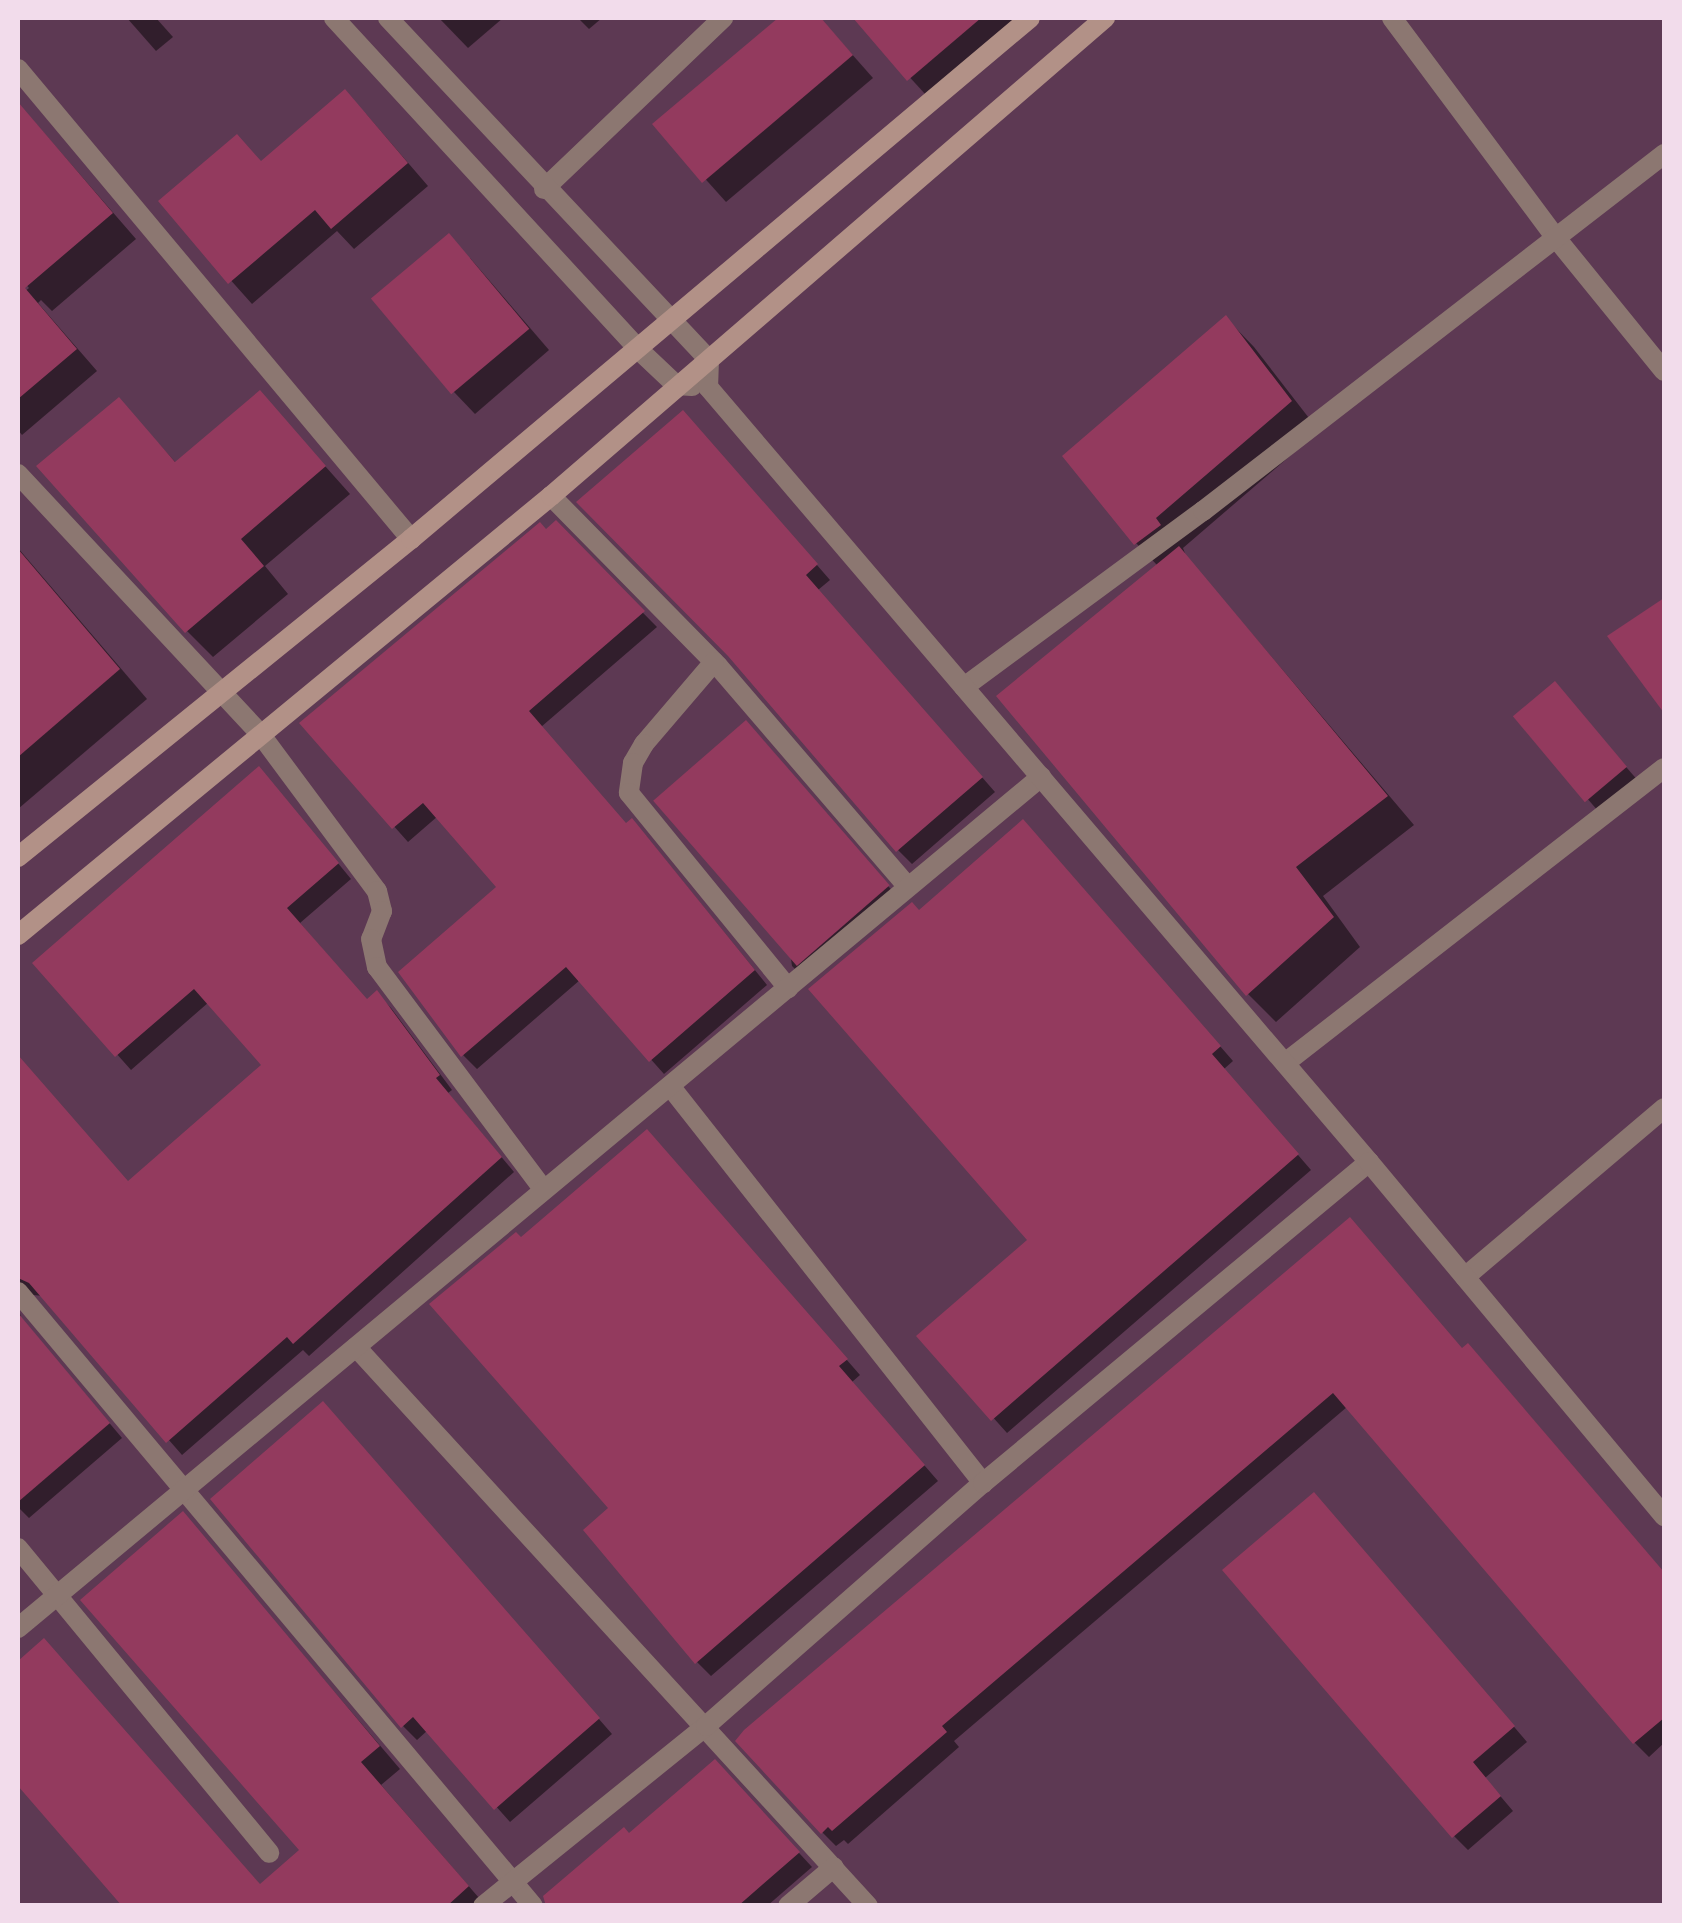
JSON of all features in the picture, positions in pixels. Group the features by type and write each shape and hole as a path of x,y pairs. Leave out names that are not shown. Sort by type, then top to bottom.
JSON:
{"main road":[{"path":"18,857 223,695 639,350 1030,18"},
{"path":"21,925 262,735 552,496 1105,18"}],"street":[{"path":"334,18 639,350 676,385 708,387"},
{"path":"388,18 544,189 709,360 708,387 1369,1162 1664,1516"},
{"path":"544,189 723,18"},
{"path":"1392,18 1556,238 1664,371"},
{"path":"18,69 411,539"},
{"path":"964,688 1203,511 1664,154"},
{"path":"18,474 262,735 377,891 382,911 371,939 377,967 544,1189"},
{"path":"552,496 714,662 908,887"},
{"path":"714,662 644,744 633,763 629,793 788,988"},
{"path":"1285,1064 1664,768"},
{"path":"18,1628 1041,777"},
{"path":"670,1086 983,1483"},
{"path":"1465,1277 1664,1110"},
{"path":"483,1906 706,1726 983,1483 1369,1162"},
{"path":"18,1292 533,1906"},
{"path":"356,1347 868,1906"},
{"path":"18,1548 269,1853"},
{"path":"788,1906 834,1867"}],"building":[{"path":"778,18 821,18 853,55 702,183 652,124"},
{"path":"853,18 981,18 907,81"},
{"path":"345,89 408,163 331,229 315,210 228,284 158,201 237,134 261,161"},
{"path":"18,102 113,213 25,288 77,349 18,399"},
{"path":"449,233 529,329 451,394 371,299"},
{"path":"1226,315 1292,401 1156,518 1161,525 1134,545 1062,456"},
{"path":"260,390 326,466 241,539 264,566 185,633 36,466 119,397 175,462"},
{"path":"683,410 818,564 806,575 983,777 896,852 728,656 576,502"},
{"path":"556,520 645,611 529,711 626,823 632,818 755,970 649,1062 566,967 461,1057 398,972 496,887 423,803 392,829 299,723 540,522 546,529"},
{"path":"1179,546 1388,796 1296,867 1334,917 1246,996 996,696"},
{"path":"18,549 120,669 18,757"},
{"path":"1664,598 1664,713 1607,636"},
{"path":"1555,681 1627,767 1585,802 1513,716"},
{"path":"746,720 890,885 797,966 653,801"},
{"path":"259,766 339,863 287,908 367,999 377,990 440,1075 436,1078 502,1157 293,1344 287,1337 166,1443 29,1283 18,1278 18,1055 128,1181 261,1065 194,989 115,1057 32,963"},
{"path":"1023,819 1221,1046 1212,1054 1299,1154 991,1421 916,1336 1027,1240 808,989 912,902 919,910"},
{"path":"647,1129 848,1359 839,1366 925,1465 695,1664 583,1530 608,1508 429,1304 516,1232 521,1237"},
{"path":"1350,1217 1462,1348 1468,1343 1664,1572 1664,1718 1633,1744 1333,1393 942,1726 947,1732 832,1831 828,1827 821,1834 735,1741 744,1730"},
{"path":"18,1313 110,1423 18,1502"},
{"path":"323,1401 600,1718 494,1810 413,1717 401,1728 210,1499"},
{"path":"1314,1492 1515,1726 1473,1762 1501,1796 1452,1838 1222,1570"},
{"path":"183,1511 380,1746 361,1762 469,1886 447,1906 122,1906 18,1786 18,1661 44,1638 260,1884 299,1850 80,1600"},
{"path":"715,1759 800,1852 738,1906 546,1906 543,1896 624,1827 629,1833"}]}
